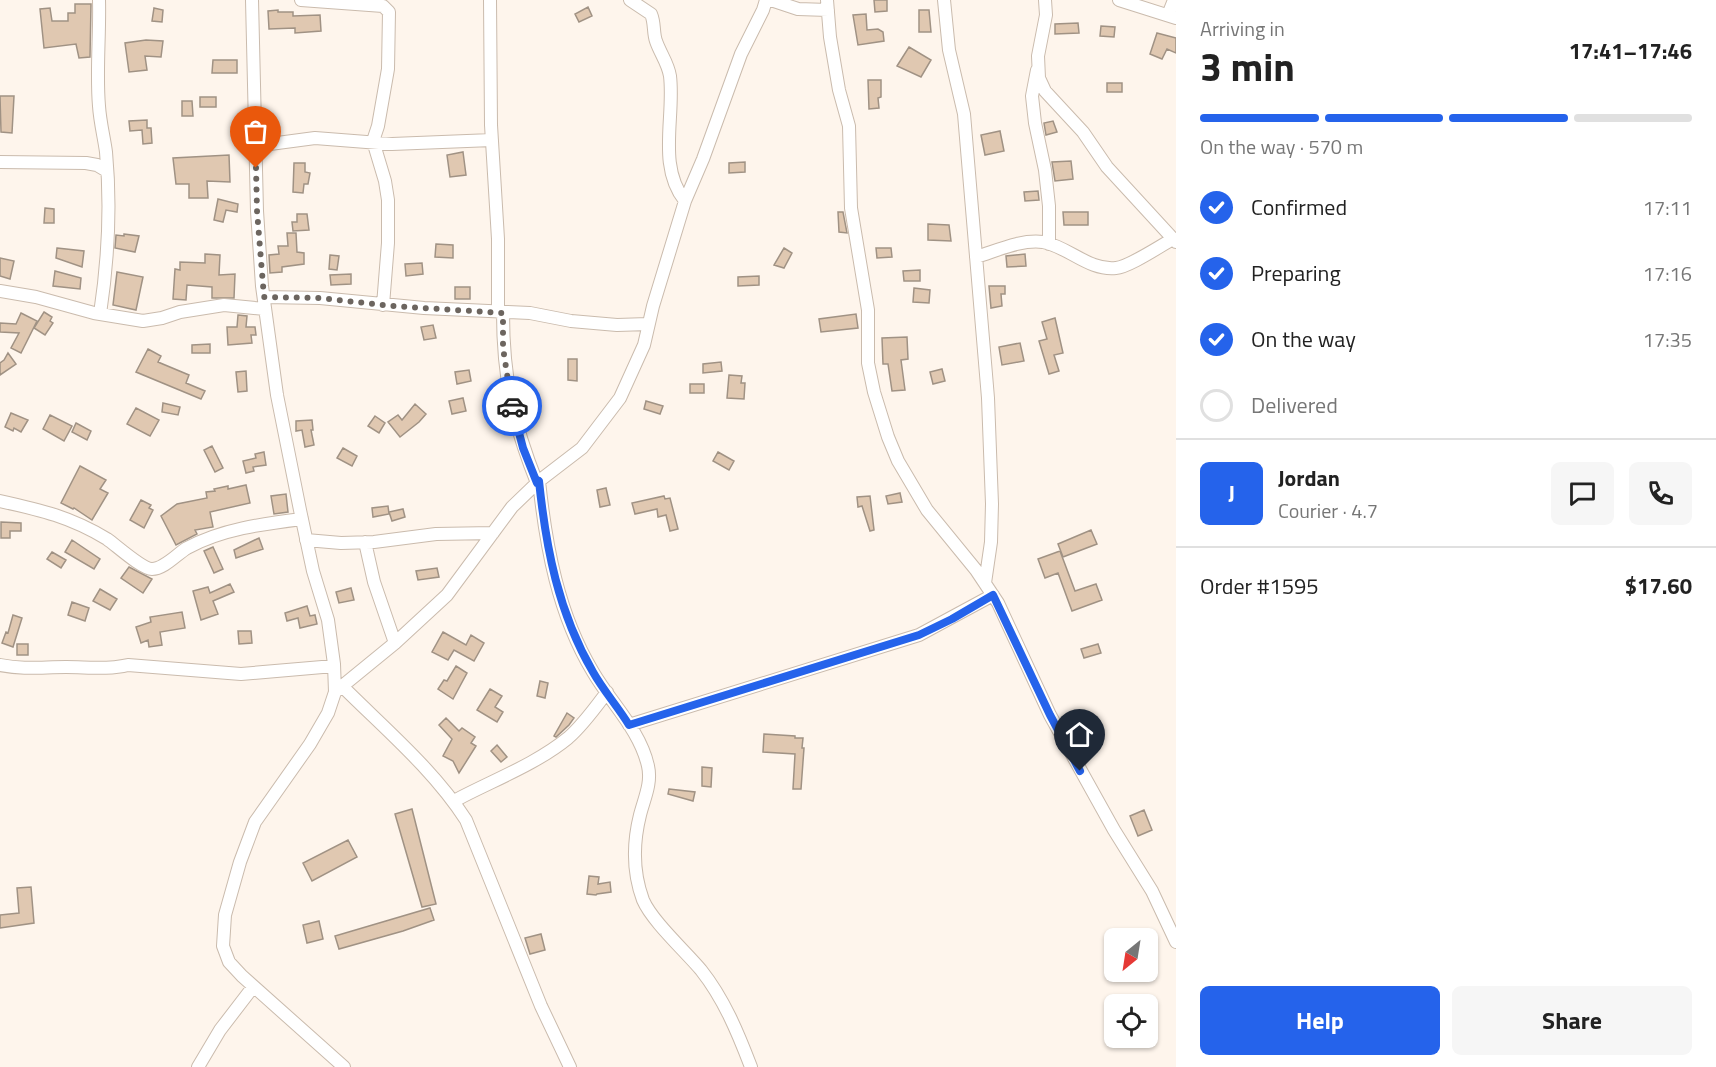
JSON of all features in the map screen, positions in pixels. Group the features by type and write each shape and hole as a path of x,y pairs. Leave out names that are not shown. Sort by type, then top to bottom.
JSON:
{"street":[{"path":"99,0 98,104 101,132 106,150 105,280 100,314"},
{"path":"252,0 257,211 265,303 277,395 306,540 328,620 339,689 430,772 466,820 541,1006 570,1067"},
{"path":"301,0 383,6 387,9 388,69 378,126 373,141 388,200 388,243 383,305"},
{"path":"490,0 492,140 500,313 503,348 516,426 538,482 543,525 552,570 570,625 593,672 640,743 648,767 648,790 635,840 635,857 643,898 649,911 692,959 714,988 741,1039 751,1067"},
{"path":"630,0 651,14 655,39 667,65 670,87 670,166 674,182 685,201"},
{"path":"344,1067 253,987 229,962 223,946 225,915 240,862 255,822 310,744 339,689 395,643 447,595 512,507 538,482 582,448 605,419 628,382 644,345 648,324 685,201 703,159 741,54 766,0"},
{"path":"771,0 798,9 827,5 839,90 849,126 851,208 868,310 868,363 874,392 897,461 927,510 993,595 1050,715 1114,830 1152,891 1176,942"},
{"path":"944,0 949,50 964,114 988,398 991,542 985,583"},
{"path":"976,257 1016,244 1041,242 1058,246 1100,268 1119,268 1175,240 1107,167 1083,132 1045,91 1039,78 1038,65 1046,15 1045,0"},
{"path":"1119,0 1172,16 1174,0"},
{"path":"1038,65 1032,96 1045,170 1049,206 1049,244"},
{"path":"255,146 315,138 392,144 492,140"},
{"path":"0,162 86,163 97,165 106,171"},
{"path":"0,291 36,297 100,314 143,321 224,305 320,298 383,305 530,313 571,321 606,324 648,324"},
{"path":"0,501 28,506 85,526 118,546 148,569 155,569 204,539 224,532 302,519"},
{"path":"306,540 341,543 436,534 493,533"},
{"path":"365,542 374,582 395,643"},
{"path":"629,725 919,635 993,595"},
{"path":"0,665 32,670 61,667 115,668 128,665 241,674 334,666"},
{"path":"453,801 545,755 583,722 607,692"},
{"path":"198,1067 220,1030 253,987"}],"building":[{"path":"874,0 887,0 887,11 875,12"},
{"path":"75,4 91,4 90,57 79,58 76,44 44,48 40,9 50,8 52,21 68,21 68,13 75,13"},
{"path":"588,7 592,16 579,22 575,14"},
{"path":"154,8 163,10 162,22 152,21"},
{"path":"278,10 278,12 293,12 293,16 320,15 321,31 295,33 295,28 269,29 268,11"},
{"path":"919,10 929,10 931,32 919,32"},
{"path":"866,14 867,30 878,29 883,32 884,41 858,45 853,15"},
{"path":"1078,23 1079,33 1055,34 1055,24"},
{"path":"1101,26 1115,27 1114,37 1100,36"},
{"path":"1157,33 1176,38 1176,53 1167,49 1162,59 1150,54"},
{"path":"146,40 163,41 161,57 145,56 147,70 129,72 125,43"},
{"path":"909,47 931,60 921,77 897,66"},
{"path":"213,60 237,60 237,73 212,73"},
{"path":"868,80 881,80 879,108 869,109"},
{"path":"1107,83 1122,83 1122,92 1107,92"},
{"path":"0,96 14,96 12,133 1,132"},
{"path":"200,97 216,97 216,107 200,107"},
{"path":"182,101 192,101 193,116 182,116"},
{"path":"147,120 147,128 151,128 152,143 143,144 142,130 130,131 129,121"},
{"path":"1053,121 1057,132 1046,135 1044,123"},
{"path":"1000,131 1004,151 985,155 981,135"},
{"path":"463,152 466,175 450,177 447,155"},
{"path":"229,155 230,182 207,181 208,198 189,198 189,184 176,184 173,158"},
{"path":"1071,161 1073,179 1055,181 1052,162"},
{"path":"745,162 745,172 729,173 729,163"},
{"path":"294,163 305,163 305,172 310,173 308,184 304,184 303,193 293,192"},
{"path":"1038,191 1039,200 1025,201 1024,192"},
{"path":"218,199 238,204 237,212 226,210 223,222 214,220"},
{"path":"45,208 54,209 54,223 44,223"},
{"path":"838,212 843,212 847,233 839,232"},
{"path":"1063,212 1088,212 1088,225 1064,225"},
{"path":"297,214 307,214 309,230 293,231 292,222 297,222"},
{"path":"928,224 949,225 951,241 928,240"},
{"path":"287,233 296,233 297,252 304,253 304,264 282,267 282,272 270,273 269,255 279,254 278,246 288,246"},
{"path":"124,234 139,236 135,252 115,248 116,235 124,236"},
{"path":"436,244 453,245 453,258 435,257"},
{"path":"57,248 84,251 82,267 56,258"},
{"path":"784,248 792,253 784,268 774,265"},
{"path":"876,248 891,248 892,257 877,258"},
{"path":"205,254 220,255 219,275 235,274 234,298 212,298 212,287 187,285 186,300 173,299 175,269 180,270 180,262 205,263"},
{"path":"1025,254 1026,266 1007,267 1006,256"},
{"path":"330,255 339,256 337,270 329,269"},
{"path":"0,258 14,261 10,279 0,276"},
{"path":"422,263 423,274 406,276 405,264"},
{"path":"920,270 920,281 904,281 903,271"},
{"path":"55,271 81,278 80,289 53,286"},
{"path":"117,272 143,277 136,310 113,305"},
{"path":"351,274 351,284 331,285 330,275"},
{"path":"759,276 759,285 738,286 738,277"},
{"path":"989,286 1005,286 1005,294 1001,294 1002,306 991,308"},
{"path":"455,287 470,287 470,299 455,299"},
{"path":"914,288 930,290 929,303 913,302"},
{"path":"44,312 52,317 50,321 53,323 45,335 34,328"},
{"path":"21,313 37,321 21,353 11,348 19,333 0,332 0,323 16,324"},
{"path":"856,314 858,328 821,332 819,319"},
{"path":"238,315 247,316 246,327 255,327 256,335 251,335 252,343 228,345 227,327 237,327"},
{"path":"1055,318 1063,353 1054,355 1059,371 1049,374 1039,341 1047,339 1042,322"},
{"path":"433,325 436,338 424,340 421,327"},
{"path":"907,337 908,359 901,360 905,390 892,391 888,364 883,364 882,338"},
{"path":"1020,343 1024,361 1002,365 999,347"},
{"path":"210,344 210,353 192,353 192,345"},
{"path":"148,349 161,356 158,362 189,375 186,383 205,391 201,399 136,372"},
{"path":"8,353 16,364 0,375 0,363"},
{"path":"568,359 577,359 577,381 568,380"},
{"path":"721,362 722,371 703,373 703,364"},
{"path":"942,369 945,381 933,384 930,372"},
{"path":"469,370 471,381 457,384 455,372"},
{"path":"246,371 247,391 238,392 236,372"},
{"path":"729,375 742,376 741,383 745,383 744,399 727,398"},
{"path":"690,384 704,384 704,393 690,393"},
{"path":"463,398 466,411 452,414 449,401"},
{"path":"646,401 663,406 660,414 644,409"},
{"path":"163,403 180,407 178,415 162,412"},
{"path":"415,404 426,414 400,437 388,422 398,415 402,420"},
{"path":"136,408 159,420 150,436 127,424"},
{"path":"11,413 28,420 21,432 5,427"},
{"path":"50,415 72,426 64,441 43,429"},
{"path":"375,416 385,423 379,433 368,426"},
{"path":"312,420 314,445 305,447 302,430 296,431 296,421"},
{"path":"76,423 91,431 87,440 72,432"},
{"path":"212,446 223,468 215,472 204,450"},
{"path":"343,448 357,456 352,466 337,458"},
{"path":"264,452 266,465 253,467 254,471 246,473 243,461 256,458 255,454"},
{"path":"718,452 734,461 729,470 713,461"},
{"path":"80,466 106,480 100,489 108,493 92,520 74,508 61,503"},
{"path":"246,485 250,503 210,512 213,527 195,530 197,534 176,545 161,516 177,504 207,498 206,492 215,491 214,489"},
{"path":"606,488 610,505 600,507 597,490"},
{"path":"900,493 902,502 888,504 886,496"},
{"path":"286,494 288,512 274,514 271,496"},
{"path":"664,496 665,499 670,498 678,529 670,531 666,515 658,517 657,509 635,514 632,503"},
{"path":"870,496 874,530 870,531 862,506 858,507 857,497"},
{"path":"141,500 151,505 149,508 153,510 144,528 130,520"},
{"path":"388,506 389,514 373,517 372,508"},
{"path":"403,509 405,517 392,521 389,512"},
{"path":"1,522 21,523 21,531 10,531 10,538 1,538"},
{"path":"1091,530 1097,544 1063,557 1058,544"},
{"path":"259,538 263,549 236,558 234,550"},
{"path":"72,540 100,559 94,569 65,552"},
{"path":"213,547 223,569 214,573 204,551"},
{"path":"1060,551 1075,591 1096,584 1102,600 1072,611 1058,573 1045,578 1038,559"},
{"path":"52,552 66,560 61,568 47,559"},
{"path":"129,567 152,579 143,593 121,578"},
{"path":"437,568 439,577 418,580 416,571"},
{"path":"230,584 234,592 213,601 218,614 201,620 193,591 208,587 210,593"},
{"path":"351,588 354,600 339,603 336,592"},
{"path":"100,589 117,599 110,610 93,601"},
{"path":"72,602 89,608 85,621 68,615"},
{"path":"307,606 310,616 315,615 317,624 300,628 298,618 287,621 285,613"},
{"path":"182,612 185,628 160,632 162,645 149,647 148,640 141,643 136,627 151,622 150,617"},
{"path":"13,615 22,618 13,647 2,643 6,632 8,633"},
{"path":"238,631 251,631 252,643 239,644"},
{"path":"443,632 466,645 471,635 484,643 474,661 454,650 448,660 432,652"},
{"path":"17,644 28,644 28,655 17,655"},
{"path":"1098,644 1101,653 1084,658 1081,649"},
{"path":"456,666 467,673 453,699 438,689 444,680 447,681"},
{"path":"540,681 548,683 545,698 537,696"},
{"path":"490,689 502,696 495,707 503,712 497,722 477,710"},
{"path":"567,713 574,718 556,737 554,736"},
{"path":"446,718 459,731 462,728 475,737 471,743 476,746 459,773 453,761 443,756 452,739 439,725"},
{"path":"764,734 803,738 801,789 793,789 795,754 763,752"},
{"path":"497,745 507,757 501,762 491,751"},
{"path":"702,767 712,768 711,787 702,786"},
{"path":"669,789 695,792 693,801 668,794"},
{"path":"412,809 436,904 422,907 395,814"},
{"path":"1144,810 1152,830 1138,836 1130,816"},
{"path":"348,840 357,857 312,881 303,863"},
{"path":"589,876 599,877 598,884 610,882 611,892 587,894"},
{"path":"31,887 34,923 0,928 0,915 19,913 17,888"},
{"path":"430,908 434,920 339,949 335,936"},
{"path":"319,921 323,939 307,943 303,925"},
{"path":"541,934 545,950 530,954 525,938"}],"way so far":[{"path":"256,168 264,297 320,298 424,309 503,313 503,348 512,406"}],"route":[{"path":"512,406 523,448 537,483 539,481 543,525 552,570 570,625 593,672 629,725 919,635 993,595 1050,715 1080,771"}]}
